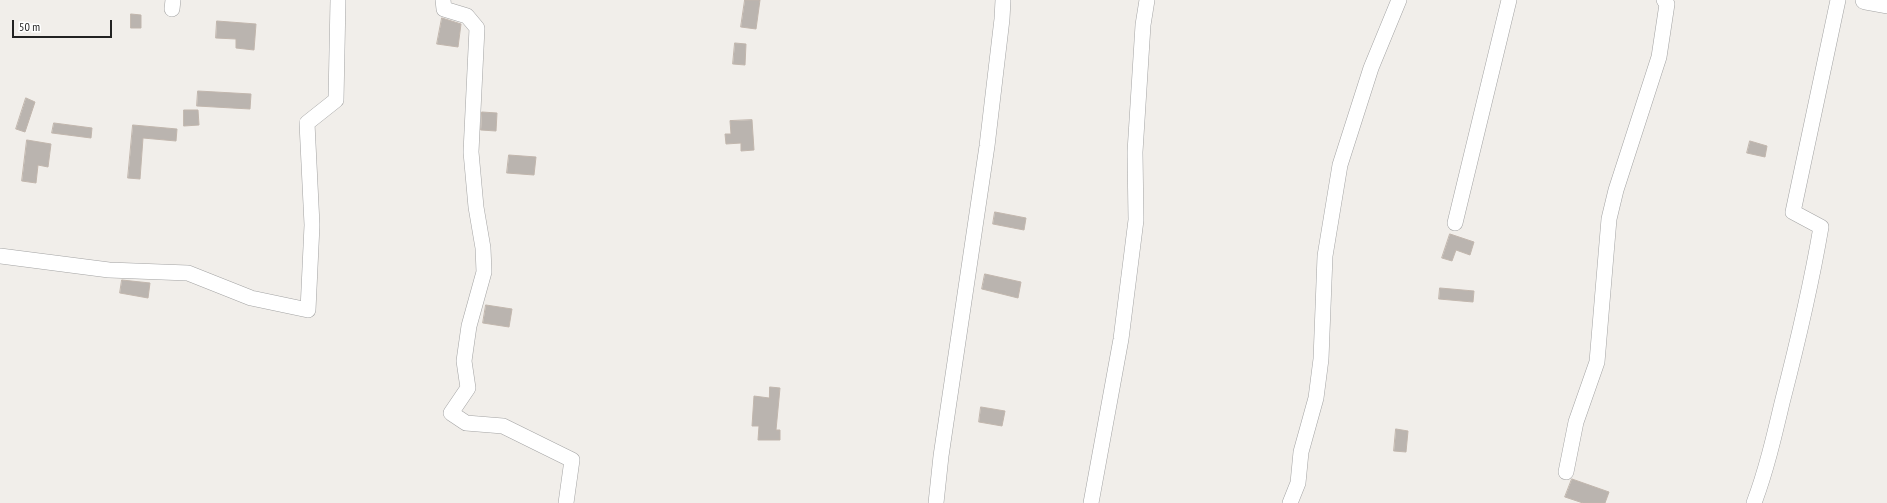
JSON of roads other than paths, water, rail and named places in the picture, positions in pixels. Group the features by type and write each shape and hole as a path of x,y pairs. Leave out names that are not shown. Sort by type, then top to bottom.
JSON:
{"street":[{"path":"0,256 109,270 188,273 251,298 308,310 312,225 307,123 336,100 338,0"},
{"path":"443,0 444,9 467,16 477,28 471,152 476,207 484,248 484,272 468,333 464,361 468,388 451,413 466,423 503,426 572,460 566,503"},
{"path":"936,503 941,456 987,146 1002,19 1002,0"},
{"path":"1091,503 1121,339 1136,220 1135,152 1143,25 1147,0"},
{"path":"1290,503 1298,484 1301,452 1316,398 1321,359 1325,256 1340,165 1371,68 1399,0"},
{"path":"1455,222 1487,84 1509,0"},
{"path":"1566,472 1576,422 1597,362 1609,219 1616,190 1658,57 1667,4 1664,0"},
{"path":"1754,503 1762,480 1787,386 1814,268 1821,227 1793,212 1838,0"},
{"path":"1865,0 1887,4"}]}
